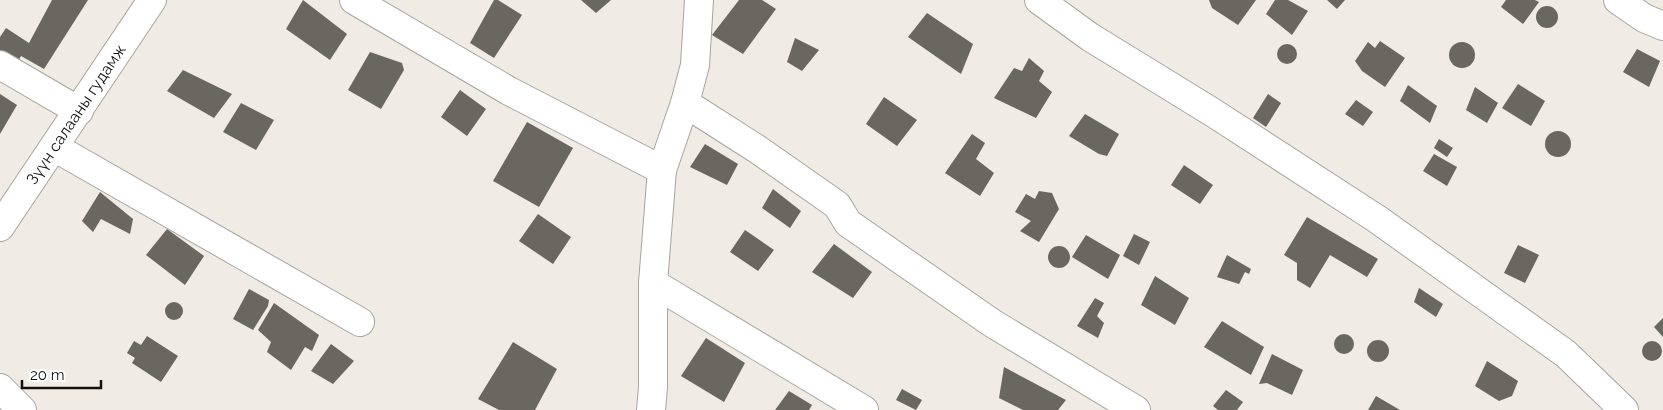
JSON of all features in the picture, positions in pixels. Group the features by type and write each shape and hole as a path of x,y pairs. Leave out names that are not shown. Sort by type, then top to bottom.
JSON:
{"street":[{"name":"Зүүн салааны гудамж","path":"0,227 152,0"},
{"path":"354,0 509,91 662,170"},
{"path":"651,410 653,387 653,283 662,170 685,103 695,65 699,0"},
{"path":"1039,0 1090,37 1212,112 1377,219 1566,354 1624,410"},
{"path":"1618,0 1644,18 1663,26"},
{"path":"0,65 79,111"},
{"path":"685,103 837,205 848,223 992,323 1136,410"},
{"path":"54,147 360,322"},
{"path":"653,283 864,410"},
{"path":"0,388 22,410"}],"building":[{"path":"52,0 88,0 44,69 21,56 13,71 0,62 0,37 6,28 29,43"},
{"path":"303,0 347,34 330,60 286,29"},
{"path":"494,0 498,0 522,15 494,58 470,43"},
{"path":"581,0 611,0 596,13"},
{"path":"739,0 762,0 776,9 743,54 712,35"},
{"path":"1209,0 1256,0 1238,25 1212,8"},
{"path":"1275,0 1288,0 1308,11 1292,35 1266,14"},
{"path":"1327,0 1345,0 1337,9"},
{"path":"1506,0 1535,0 1539,2 1523,24 1501,7"},
{"path":"1547,6 1557,13 1558,17 1551,27 1547,28 1537,21 1536,17 1543,7"},
{"path":"927,13 973,44 961,74 908,37"},
{"path":"795,38 819,50 802,71 787,62"},
{"path":"1380,41 1405,58 1385,87 1362,71 1355,61 1368,42 1375,48"},
{"path":"1462,42 1471,46 1475,55 1471,64 1462,68 1453,64 1449,55 1453,46"},
{"path":"1283,44 1291,44 1297,50 1297,58 1291,64 1283,64 1277,58 1277,50"},
{"path":"1637,49 1660,61 1649,87 1623,72"},
{"path":"370,52 402,63 404,70 381,109 348,90"},
{"path":"1029,58 1044,71 1039,81 1052,92 1036,118 994,98 1014,68 1022,71"},
{"path":"183,70 232,94 214,118 167,91"},
{"path":"1518,84 1545,101 1531,126 1502,108"},
{"path":"1408,85 1437,106 1430,123 1400,101"},
{"path":"1475,87 1498,103 1487,123 1466,110"},
{"path":"460,90 486,109 467,136 441,117"},
{"path":"0,94 17,105 0,134"},
{"path":"1268,94 1281,103 1266,127 1253,118"},
{"path":"884,97 917,120 897,146 866,124"},
{"path":"1356,100 1373,112 1363,126 1345,114"},
{"path":"241,103 274,120 256,150 223,132"},
{"path":"1085,114 1119,134 1107,156 1099,154 1069,136"},
{"path":"527,122 573,148 539,207 493,181"},
{"path":"1558,131 1567,135 1571,144 1567,153 1558,157 1549,153 1545,144 1549,135"},
{"path":"972,134 985,143 976,159 994,173 980,196 945,173"},
{"path":"1439,139 1453,148 1447,157 1434,148"},
{"path":"705,144 738,164 727,185 690,167"},
{"path":"1434,154 1457,167 1447,186 1423,171"},
{"path":"1184,165 1213,185 1200,204 1171,185"},
{"path":"773,189 801,211 790,228 762,208"},
{"path":"1039,191 1052,193 1059,209 1039,242 1020,231 1031,221 1015,212 1026,194 1035,199"},
{"path":"100,192 133,219 130,234 101,219 93,232 82,221"},
{"path":"538,214 571,237 553,264 519,241"},
{"path":"1307,217 1378,259 1367,277 1330,255 1310,288 1297,280 1297,263 1284,255"},
{"path":"167,229 204,256 185,285 146,255"},
{"path":"745,230 774,250 758,271 730,252"},
{"path":"1134,234 1150,242 1139,265 1123,256"},
{"path":"1086,235 1120,255 1108,279 1072,257"},
{"path":"834,244 872,272 853,298 812,272"},
{"path":"1518,245 1539,255 1525,283 1504,273"},
{"path":"1059,246 1067,249 1070,257 1067,265 1059,268 1051,265 1048,257 1051,249"},
{"path":"1227,255 1251,269 1249,274 1245,272 1239,284 1217,277"},
{"path":"1155,276 1189,298 1175,325 1141,305"},
{"path":"1419,288 1443,304 1436,317 1414,302"},
{"path":"249,289 269,300 268,306 253,330 233,319"},
{"path":"1095,298 1104,303 1097,316 1104,323 1098,338 1077,326"},
{"path":"170,302 178,302 183,307 181,318 170,320 165,315 165,307"},
{"path":"274,303 319,335 312,351 305,347 291,370 267,352 271,342 258,330"},
{"path":"1663,318 1663,337 1654,327"},
{"path":"1222,321 1264,347 1251,375 1204,347"},
{"path":"1340,334 1348,334 1354,340 1354,348 1348,354 1340,354 1334,348 1334,340"},
{"path":"147,336 178,356 161,382 132,363 135,358 127,353 134,341 141,345"},
{"path":"706,338 745,363 724,402 681,376"},
{"path":"1378,340 1388,347 1389,351 1382,361 1378,362 1368,355 1367,351 1374,341"},
{"path":"1648,341 1656,341 1662,347 1662,355 1656,361 1648,361 1642,355 1642,347"},
{"path":"513,342 557,369 535,410 499,410 478,399"},
{"path":"331,344 354,361 333,384 311,371"},
{"path":"1272,354 1303,370 1292,395 1267,383 1259,384"},
{"path":"1487,361 1518,381 1512,396 1499,401 1475,386"},
{"path":"1004,367 1066,400 1058,410 1023,410 999,398"},
{"path":"902,389 922,400 916,410 896,400"},
{"path":"1226,390 1243,402 1237,410 1218,410 1213,406"},
{"path":"789,391 812,405 809,410 775,410"},
{"path":"1376,396 1400,410 1368,410"}]}
